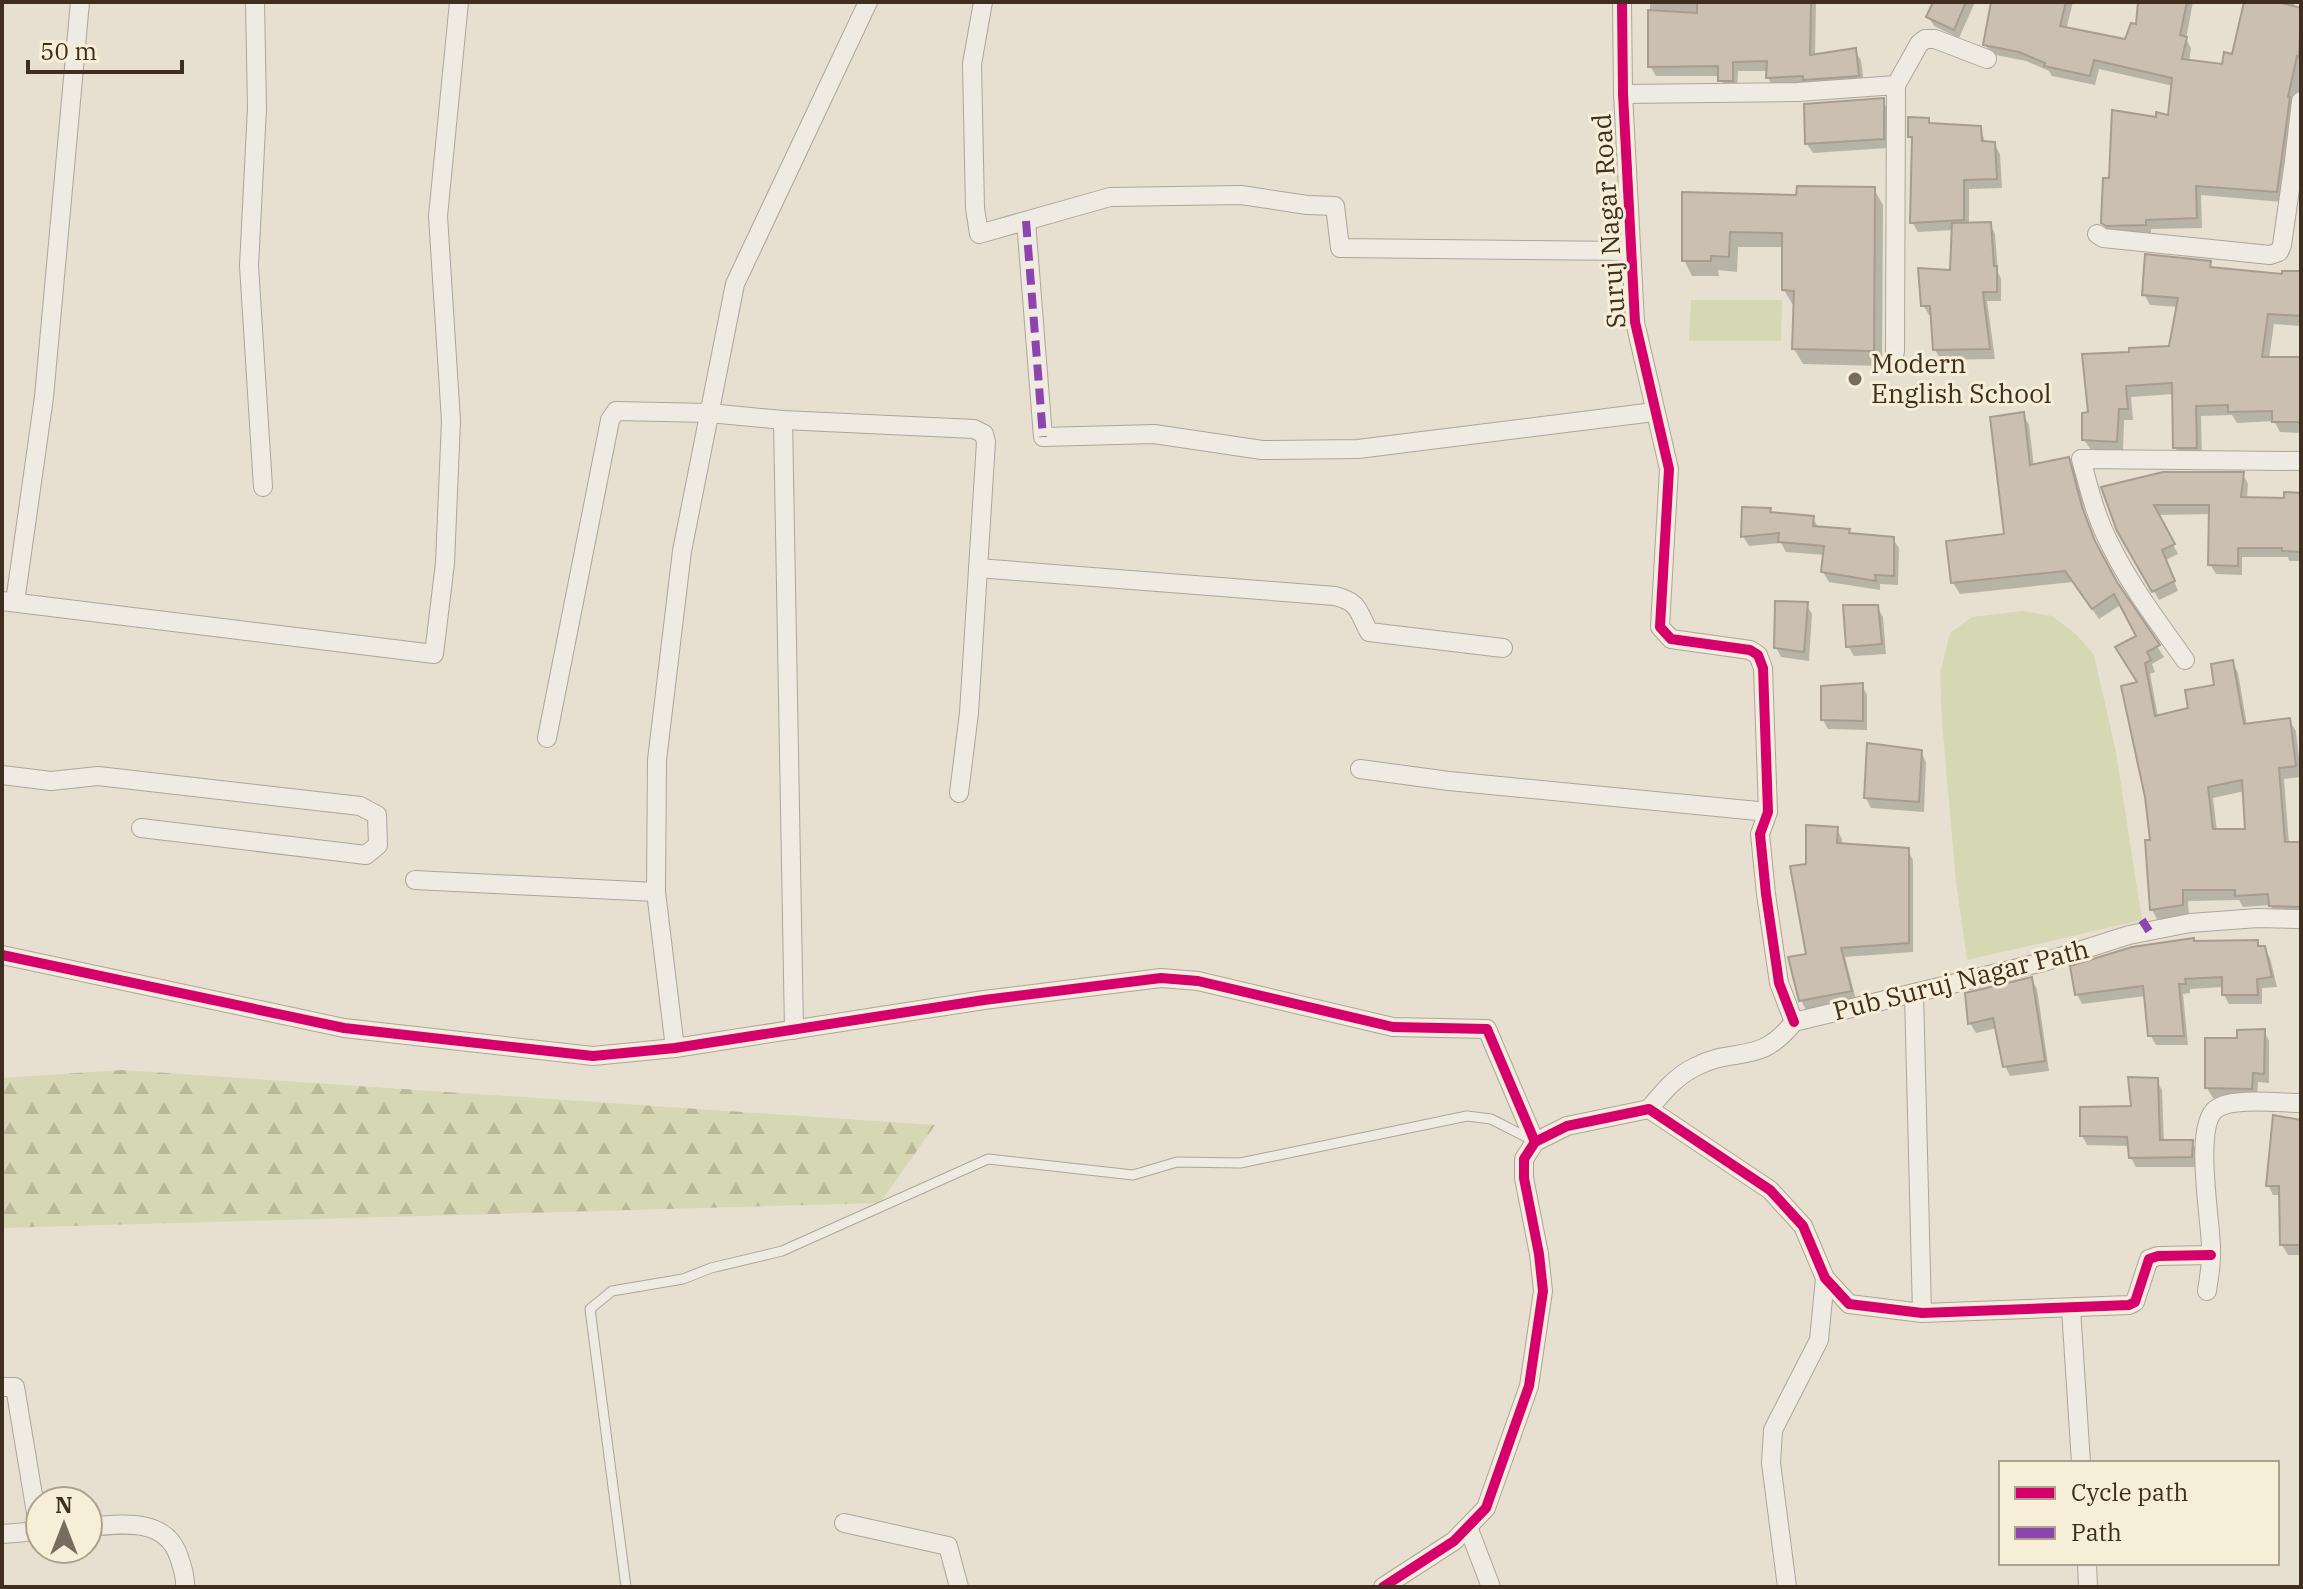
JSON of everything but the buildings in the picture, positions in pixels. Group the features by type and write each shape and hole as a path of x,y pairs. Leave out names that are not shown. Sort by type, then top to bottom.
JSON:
{"street":[{"path":"80,2 44,397 8,602 434,654 445,563 451,421 438,216 459,2"},
{"path":"255,2 257,108 249,266 263,487"},
{"path":"675,1048 656,892 657,760 682,551 735,284 868,2"},
{"path":"983,2 972,64 975,208 979,234 1110,197 1241,195 1335,206 1340,248 1631,251"},
{"name":"Suruj Nagar Road","path":"1622,2 1623,94 1635,322 1669,469 1660,627 1671,639 1750,650 1758,655 1763,668 1768,812 1760,834 1779,983 1794,1022"},
{"path":"1895,352 1896,85 1919,44 1925,39 1935,39 1987,59"},
{"path":"1623,94 1798,92 1896,85"},
{"path":"2097,234 2103,238 2270,255 2279,252 2297,161 2301,101"},
{"path":"1026,221 1043,437 1154,434 1262,450 1358,449 1654,412"},
{"path":"547,738 610,420 616,411 709,413 783,420 974,429 984,434 986,442 969,713 959,793"},
{"path":"783,420 794,1030"},
{"path":"2185,660 2134,587 2109,544 2081,459 2301,461"},
{"path":"978,568 1335,596 1348,599 1358,607 1369,632 1503,648"},
{"path":"1360,769 1449,781 1768,812"},
{"path":"2,775 51,781 98,776 360,806 377,815 378,845 366,855 141,828"},
{"path":"415,880 656,892"},
{"name":"Pub Suruj Nagar Path","path":"1649,1109 1672,1083 1695,1067 1708,1061 1761,1050 1781,1038 1794,1022 2047,961 2129,935 2190,923 2301,919"},
{"path":"2,955 344,1028 593,1056 675,1048 984,1000 1161,978 1198,981 1393,1027 1487,1029 1535,1142"},
{"path":"1914,994 1922,1313"},
{"path":"2207,1291 2211,1255 2204,1163 2208,1118 2225,1104 2301,1103"},
{"path":"1383,1587 1454,1541 1486,1508 1529,1386 1543,1291 1524,1178 1524,1159 1535,1142 1567,1126 1649,1109 1770,1190 1803,1226 1825,1278 1849,1304 1922,1313 2129,1305 2135,1302 2149,1259 2158,1256 2211,1255"},
{"path":"1787,1587 1771,1463 1773,1430 1819,1340 1825,1278"},
{"path":"2071,1309 2081,1461"},
{"path":"2,1387 15,1387 32,1485"},
{"path":"104,1525 126,1523 157,1528 175,1544 186,1577 185,1587"},
{"path":"844,1523 948,1546 959,1587"},
{"path":"1468,1527 1491,1587"},
{"path":"2,1534 24,1532"},
{"path":"2087,1565 2088,1587"}],"lane":[{"path":"626,1587 590,1309 612,1291 683,1279 711,1268 782,1251 988,1159 1133,1175 1177,1162 1240,1163 1467,1116 1491,1119 1535,1142"}],"green space":[{"path":"1691,300 1782,300 1781,341 1689,341"},
{"path":"2023,611 2052,616 2077,635 2094,655 2116,752 2142,920 1967,960 1956,882 1940,674 1950,633 1972,617"},
{"path":"122,1070 935,1125 880,1203 2,1228 2,1078"}],"marked path":[{"path":"1026,221 1043,437"},
{"path":"2142,920 2149,931"}],"cycle path":[{"path":"1622,2 1623,94 1635,322 1669,469 1660,627 1671,639 1750,650 1758,655 1763,668 1768,812 1760,834 1779,983 1794,1022"},
{"path":"2,955 344,1028 593,1056 675,1048 984,1000 1161,978 1198,981 1393,1027 1487,1029 1535,1142"},
{"path":"1383,1587 1454,1541 1486,1508 1529,1386 1543,1291 1524,1178 1524,1159 1535,1142 1567,1126 1649,1109 1770,1190 1803,1226 1825,1278 1849,1304 1922,1313 2129,1305 2135,1302 2149,1259 2158,1256 2211,1255"}],"place":[{"name":"Modern English School","path":"1855,379"}]}
